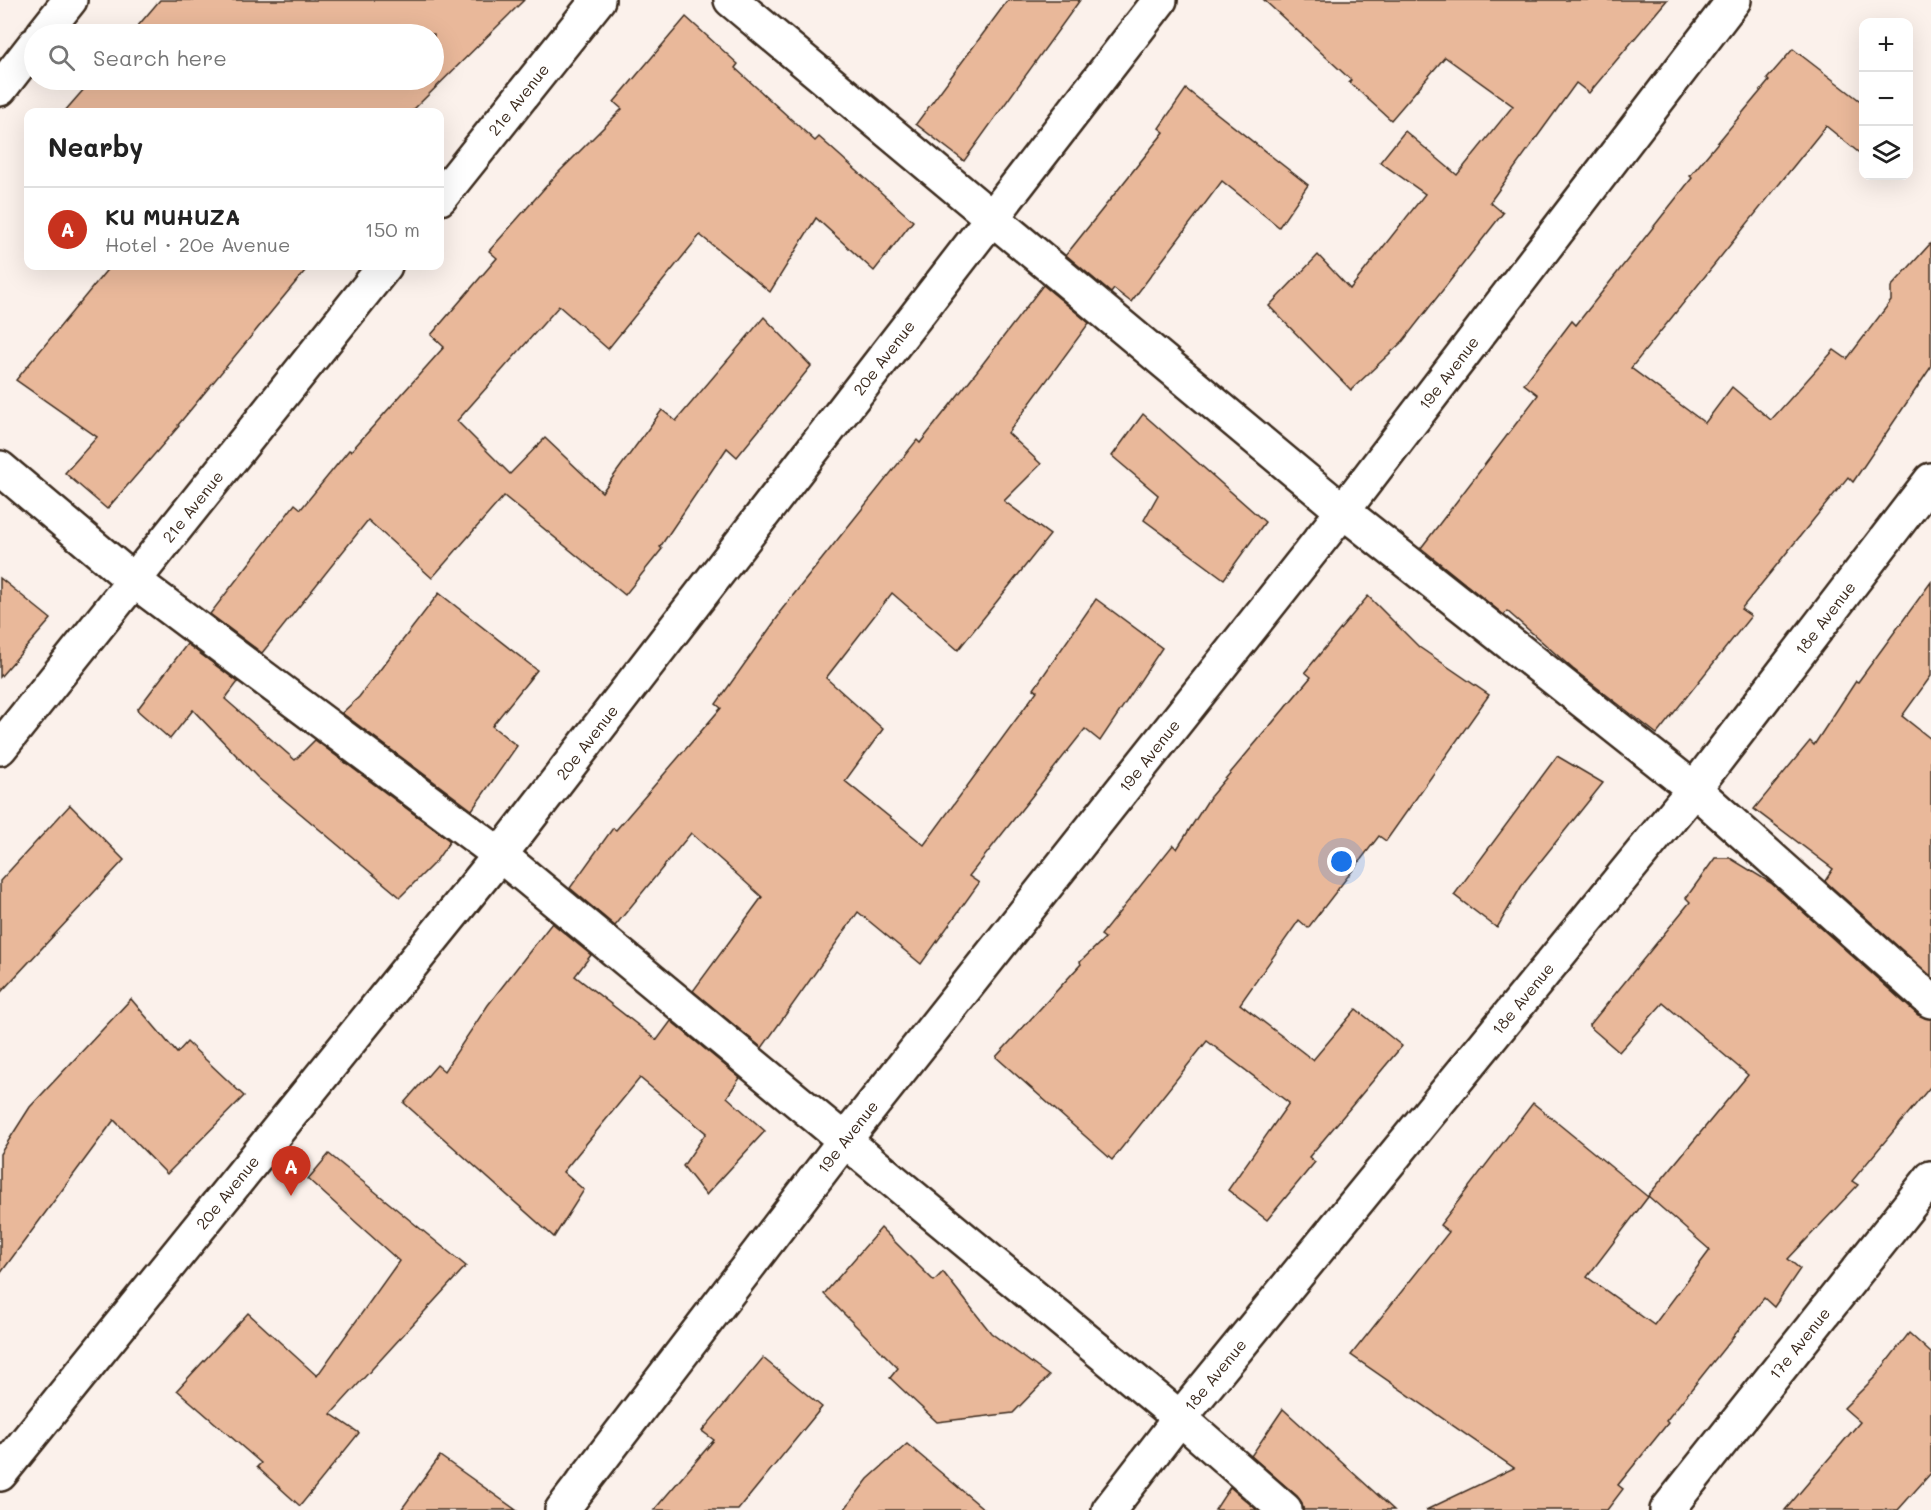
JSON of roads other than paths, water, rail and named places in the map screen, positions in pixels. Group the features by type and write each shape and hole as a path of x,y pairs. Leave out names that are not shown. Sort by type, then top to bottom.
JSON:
{"street":[{"path":"51,24 70,0"},
{"name":"21e Avenue","path":"444,193 598,0"},
{"path":"731,0 1343,511 1694,789 1931,1001"},
{"name":"20e Avenue","path":"0,1474 500,855 1160,0"},
{"name":"19e Avenue","path":"562,1510 844,1141 1343,511 1734,0"},
{"path":"0,89 24,58"},
{"name":"21e Avenue","path":"0,748 382,270"},
{"path":"0,468 133,580 500,855 1180,1418 1285,1510"},
{"name":"18e Avenue","path":"1109,1510 1180,1418 1694,789 1931,480"},
{"name":"17e Avenue","path":"1667,1510 1931,1178"}],"place":[{"name":"KU MUHUZA","path":"291,1196"}]}
